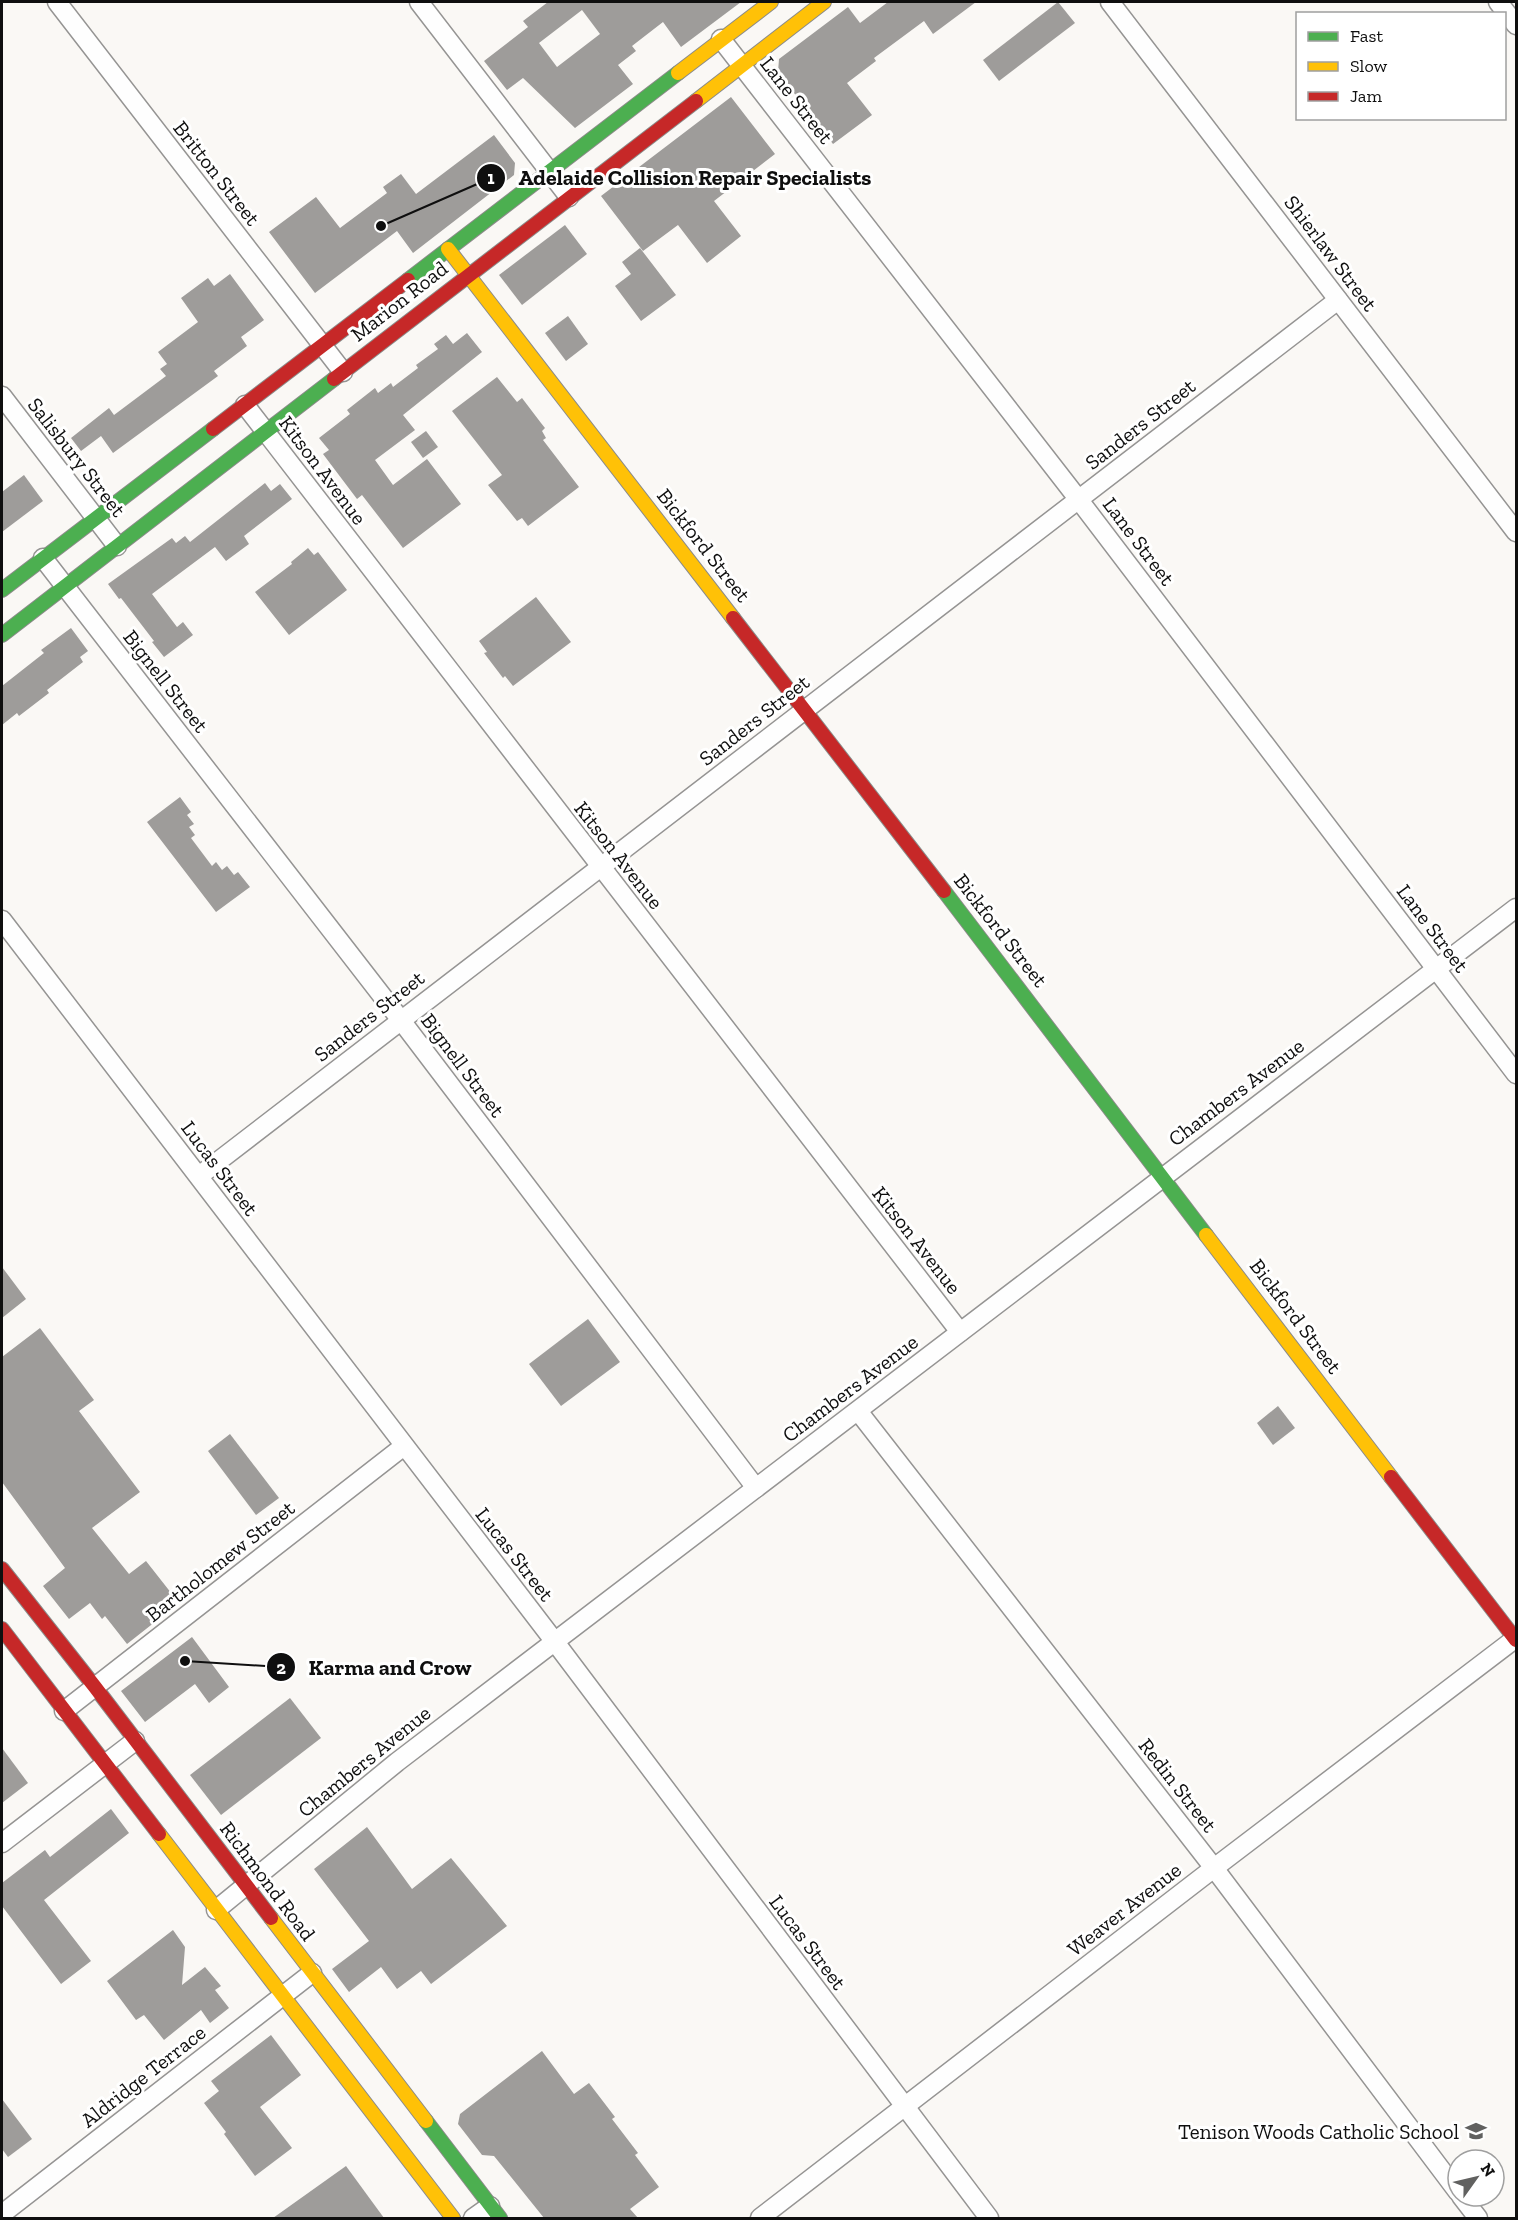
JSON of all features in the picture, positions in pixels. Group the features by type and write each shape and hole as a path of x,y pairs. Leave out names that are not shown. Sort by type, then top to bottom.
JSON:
{"main road":[{"name":"Marion Road","path":"2,590 771,2"},
{"name":"Marion Road","path":"2,635 824,2"},
{"name":"Bickford Street","path":"448,249 805,710 1516,1639"},
{"name":"Richmond Road","path":"2,1569 495,2212"},
{"path":"2,1629 453,2218"}],"street":[{"name":"Britton Street","path":"57,2 343,372"},
{"path":"419,2 569,197"},
{"path":"779,2 796,23"},
{"name":"Shierlaw Street","path":"1110,2 1516,532"},
{"path":"1506,12 1516,25"},
{"name":"Lane Street","path":"722,39 1079,500 1516,1074"},
{"name":"Sanders Street","path":"199,1176 400,1019 600,868 1338,300"},
{"name":"Salisbury Street","path":"2,396 117,546"},
{"name":"Kitson Avenue","path":"245,405 960,1332"},
{"name":"Bignell Street","path":"43,558 400,1019 756,1488"},
{"name":"Chambers Avenue","path":"216,1910 397,1762 1516,908"},
{"name":"Lucas Street","path":"2,920 555,1642 989,2218"},
{"name":"Redin Street","path":"858,1411 1214,1868 1446,2176"},
{"name":"Bartholomew Street","path":"64,1711 404,1446"},
{"name":"Weaver Avenue","path":"760,2218 1214,1868 1516,1639"},
{"path":"2,1843 135,1741"},
{"name":"Aldridge Terrace","path":"2,2214 312,1973"},
{"path":"473,2218 495,2212"}],"building":[{"path":"548,2 741,2 681,47 663,22 632,46 636,51 618,65 633,84 575,128 523,78 507,90 484,61 528,27 523,21","holes":["582,10 600,34 557,67 539,43"]},
{"path":"888,2 976,2 933,34 924,21 874,58 876,61 847,83 872,115 833,144 778,72 779,59 848,7 860,23"},
{"path":"1058,2 1075,23 999,81 983,60"},
{"path":"731,97 775,154 714,201 741,236 707,263 678,225 643,251 601,196"},
{"path":"494,135 515,163 514,175 413,253 397,231 315,293 269,232 316,197 340,228 387,193 383,187 401,174 416,194"},
{"path":"565,225 587,254 522,305 499,275"},
{"path":"640,248 676,295 641,321 615,286 631,274 622,262"},
{"path":"230,274 264,320 241,337 247,346 214,371 218,376 113,453 101,436 81,451 71,438 109,408 114,415 166,376 160,369 167,364 158,352 198,322 181,298 208,278 214,286"},
{"path":"568,316 588,344 566,361 545,333"},
{"path":"467,333 482,352 403,415 415,430 375,460 393,485 427,459 461,504 403,548 362,495 357,499 323,454 329,450 319,438 350,414 347,410 375,388 378,393 391,383 393,387 418,368 416,365 438,349 434,344 446,335 453,344"},
{"path":"497,377 517,402 522,398 545,428 542,431 546,438 543,440 579,487 528,526 522,518 517,521 488,485 502,475 452,411"},
{"path":"426,431 438,447 423,458 411,442"},
{"path":"24,475 43,501 2,532 2,492"},
{"path":"265,483 271,491 280,484 292,499 244,536 249,544 226,561 215,547 152,594 177,627 183,622 193,635 164,657 152,642 154,641 108,584 172,538 176,543 185,536 190,542"},
{"path":"308,548 314,555 318,552 347,590 289,635 255,592 292,564 291,562"},
{"path":"536,597 571,642 513,686 505,676 503,678 484,653 487,652 479,641"},
{"path":"71,628 88,651 80,657 83,662 47,690 49,693 19,716 17,713 2,725 2,686 44,653 41,650"},
{"path":"180,797 191,812 187,815 194,824 189,827 195,835 191,838 212,866 216,862 222,870 227,866 234,875 238,872 250,887 216,912 147,822"},
{"path":"2,1267 26,1299 2,1318"},
{"path":"588,1319 620,1362 561,1406 529,1364"},
{"path":"40,1328 94,1400 79,1411 140,1492 92,1528 129,1574 146,1561 179,1603 127,1644 105,1616 102,1619 90,1603 69,1619 43,1586 65,1568 2,1482 2,1357"},
{"path":"1278,1406 1295,1428 1273,1445 1257,1423"},
{"path":"230,1434 279,1498 256,1515 208,1451"},
{"path":"192,1637 229,1687 209,1703 195,1684 145,1722 121,1691"},
{"path":"290,1698 321,1738 221,1815 190,1775"},
{"path":"2,1748 28,1783 2,1803"},
{"path":"111,1809 129,1833 44,1900 91,1961 61,1984 2,1906 2,1883 45,1850 50,1857"},
{"path":"367,1827 412,1889 451,1858 507,1926 431,1984 421,1971 397,1989 381,1967 349,1992 332,1969 369,1941 314,1869"},
{"path":"173,1930 185,1947 182,1985 205,1967 221,1986 215,1990 229,2008 210,2023 201,2010 164,2040 144,2015 136,2020 107,1981"},
{"path":"271,2035 301,2075 260,2107 292,2148 255,2176 204,2103 219,2091 211,2081"},
{"path":"542,2051 574,2094 589,2083 615,2117 612,2119 638,2153 635,2155 659,2187 630,2209 638,2218 544,2218 494,2156 482,2155 458,2124 460,2114"},
{"path":"2,2099 32,2139 8,2157 2,2149"},
{"path":"346,2166 384,2218 273,2218"}],"traffic: fast":[{"path":"408,280 678,73"},
{"path":"2,635 334,379"},
{"path":"2,590 213,429"},
{"path":"944,891 1206,1235"},
{"path":"426,2121 500,2218"}],"traffic: slow":[{"path":"678,73 771,2"},
{"path":"696,101 824,2"},
{"path":"448,249 733,618"},
{"path":"1206,1235 1391,1477"},
{"path":"159,1834 453,2218"},
{"path":"271,1918 426,2121"}],"traffic: jam":[{"path":"334,379 696,101"},
{"path":"213,429 408,280"},
{"path":"733,618 944,891"},
{"path":"1391,1477 1516,1640"},
{"path":"2,1569 271,1918"},
{"path":"2,1629 159,1834"}],"place":[{"name":"Adelaide Collision Repair Specialists","path":"381,226"},
{"name":"Karma and Crow","path":"185,1661"},
{"name":"Tenison Woods Catholic School","path":"1476,2131"}]}
